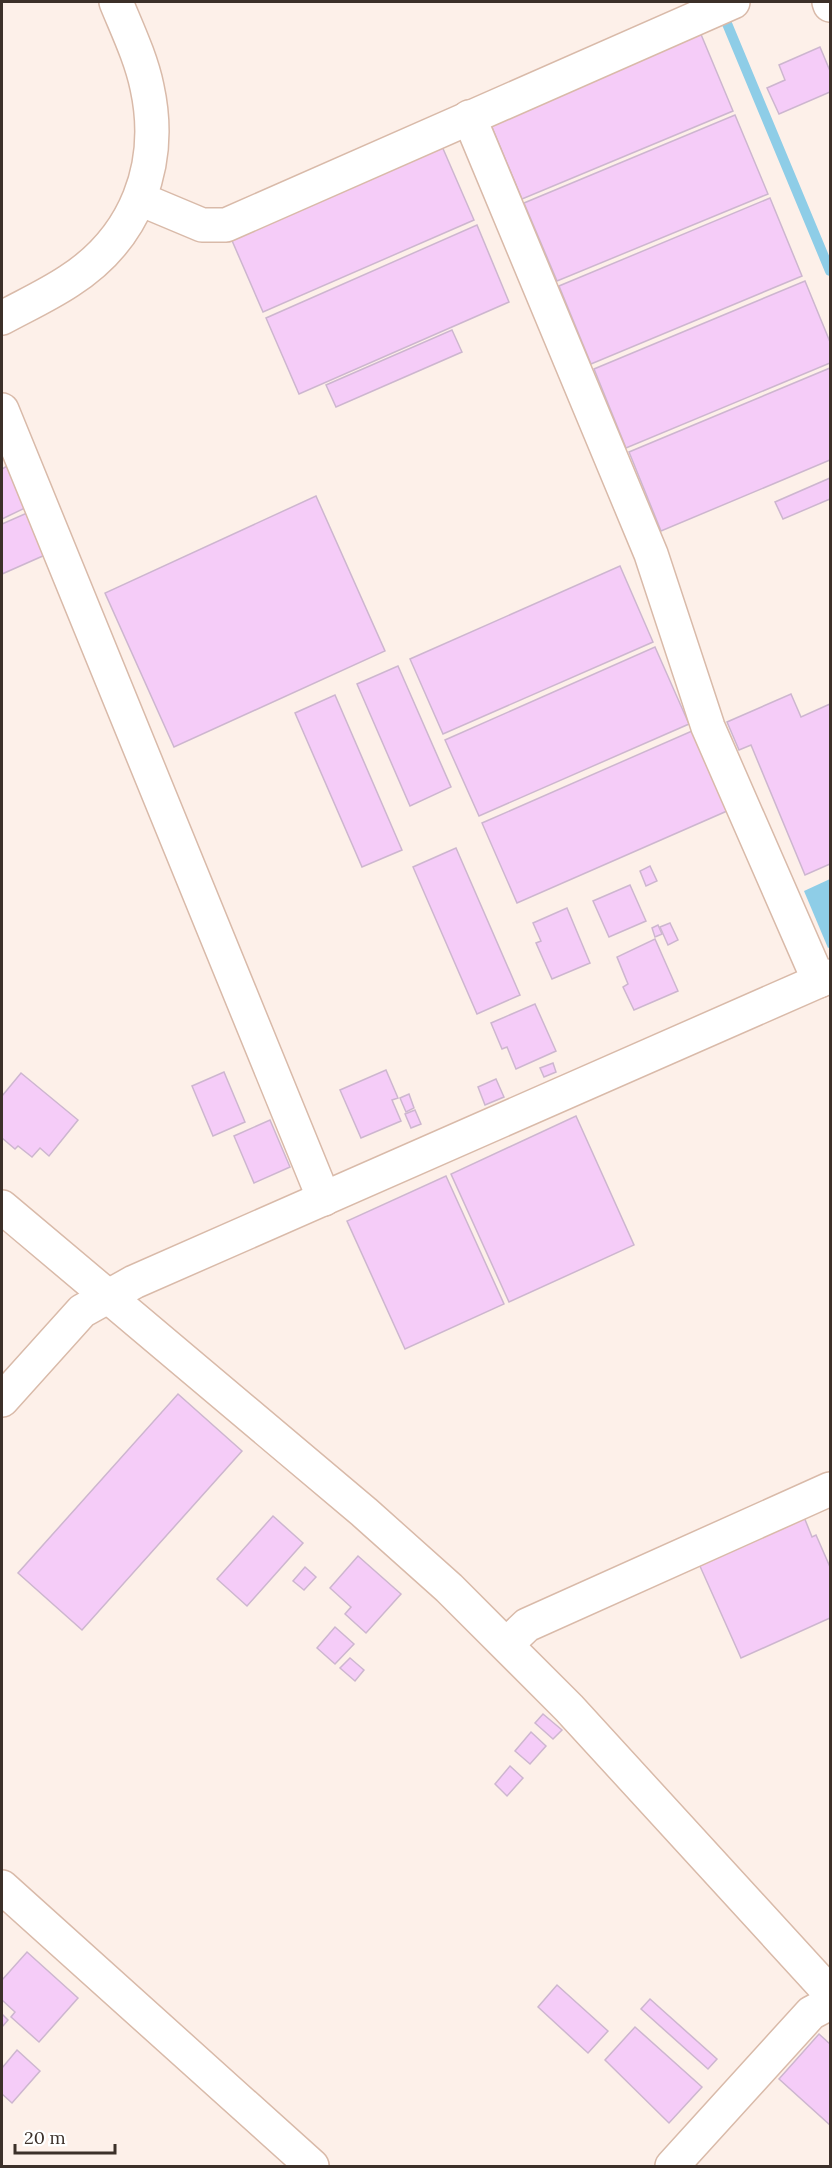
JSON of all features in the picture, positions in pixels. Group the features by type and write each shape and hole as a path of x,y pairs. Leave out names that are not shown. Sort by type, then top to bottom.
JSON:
{"street":[{"path":"2,318 71,280 93,263 130,220 140,199 148,169 151,113 147,86 116,2"},
{"path":"140,199 202,225 226,225 733,2"},
{"path":"2,1400 82,1311 134,1282 825,978 708,727 651,554 469,117"},
{"path":"2,410 324,1199"},
{"path":"2,1207 398,1542 507,1644 831,1993"},
{"path":"507,1644 527,1625 831,1489"},
{"path":"2,1887 312,2166"},
{"path":"672,2166 811,2013 831,2003"}],"water":[{"path":"830,879 830,947 828,948 804,891"}],"building":[{"path":"700,32 733,111 522,199 489,120"},
{"path":"820,47 830,71 830,92 779,114 767,88 785,80 779,65"},
{"path":"735,115 768,194 557,281 524,203"},
{"path":"441,144 474,220 263,312 230,236"},
{"path":"770,198 802,276 591,364 559,286"},
{"path":"477,225 509,302 299,394 266,318"},
{"path":"805,281 830,342 830,363 626,448 594,369"},
{"path":"452,330 462,352 336,407 326,385"},
{"path":"830,368 830,460 661,531 629,452"},
{"path":"7,466 25,508 2,519 2,469"},
{"path":"830,478 830,499 783,519 775,502"},
{"path":"316,496 385,651 174,747 105,593"},
{"path":"27,513 45,555 2,574 2,524"},
{"path":"620,566 653,642 443,734 410,659"},
{"path":"655,647 689,724 479,816 445,740"},
{"path":"398,666 451,787 410,806 357,684"},
{"path":"791,694 801,717 830,704 830,864 805,875 751,745 739,750 727,722"},
{"path":"335,695 402,850 362,867 295,713"},
{"path":"692,731 727,811 517,903 482,823"},
{"path":"456,848 520,995 477,1014 413,867"},
{"path":"650,866 657,881 646,886 640,871"},
{"path":"630,885 646,921 609,937 593,901"},
{"path":"567,908 590,963 552,979 536,943 541,941 533,923"},
{"path":"670,923 678,940 668,945 660,927"},
{"path":"658,925 662,934 655,937 652,928"},
{"path":"655,939 678,991 634,1010 623,987 628,984 617,957"},
{"path":"535,1004 556,1051 516,1069 507,1047 502,1049 491,1023"},
{"path":"553,1063 556,1072 544,1077 540,1068"},
{"path":"386,1070 398,1098 392,1100 401,1121 361,1138 340,1090"},
{"path":"224,1072 245,1122 213,1136 192,1086"},
{"path":"21,1073 78,1120 49,1156 40,1148 32,1157 18,1146 15,1149 2,1138 2,1096"},
{"path":"496,1079 504,1097 485,1105 478,1087"},
{"path":"409,1094 414,1108 406,1112 400,1098"},
{"path":"415,1110 421,1124 411,1128 405,1114"},
{"path":"576,1116 634,1245 509,1302 451,1174"},
{"path":"270,1120 290,1167 254,1183 234,1136"},
{"path":"446,1176 504,1304 405,1349 347,1221"},
{"path":"178,1394 242,1451 82,1630 18,1573"},
{"path":"273,1516 303,1543 247,1606 217,1579"},
{"path":"804,1517 812,1537 816,1535 830,1567 830,1618 741,1658 699,1564"},
{"path":"358,1556 401,1594 366,1633 345,1614 351,1607 330,1588"},
{"path":"305,1567 316,1577 304,1590 293,1581"},
{"path":"335,1627 354,1644 335,1664 317,1648"},
{"path":"350,1658 364,1670 355,1681 340,1668"},
{"path":"543,1714 562,1730 553,1739 535,1723"},
{"path":"531,1732 546,1746 530,1764 515,1751"},
{"path":"510,1766 523,1778 507,1796 495,1784"},
{"path":"27,1952 78,1998 39,2042 11,2017 15,2012 2,2000 2,1980"},
{"path":"557,1985 608,2031 588,2053 538,2007"},
{"path":"650,1999 717,2059 708,2069 641,2009"},
{"path":"2,2014 8,2020 2,2027"},
{"path":"635,2027 702,2087 669,2123 605,2060"},
{"path":"819,2034 830,2044 830,2125 779,2079"},
{"path":"17,2050 40,2071 12,2103 2,2094 2,2068"}],"waterway":[{"path":"723,14 830,271"}]}
